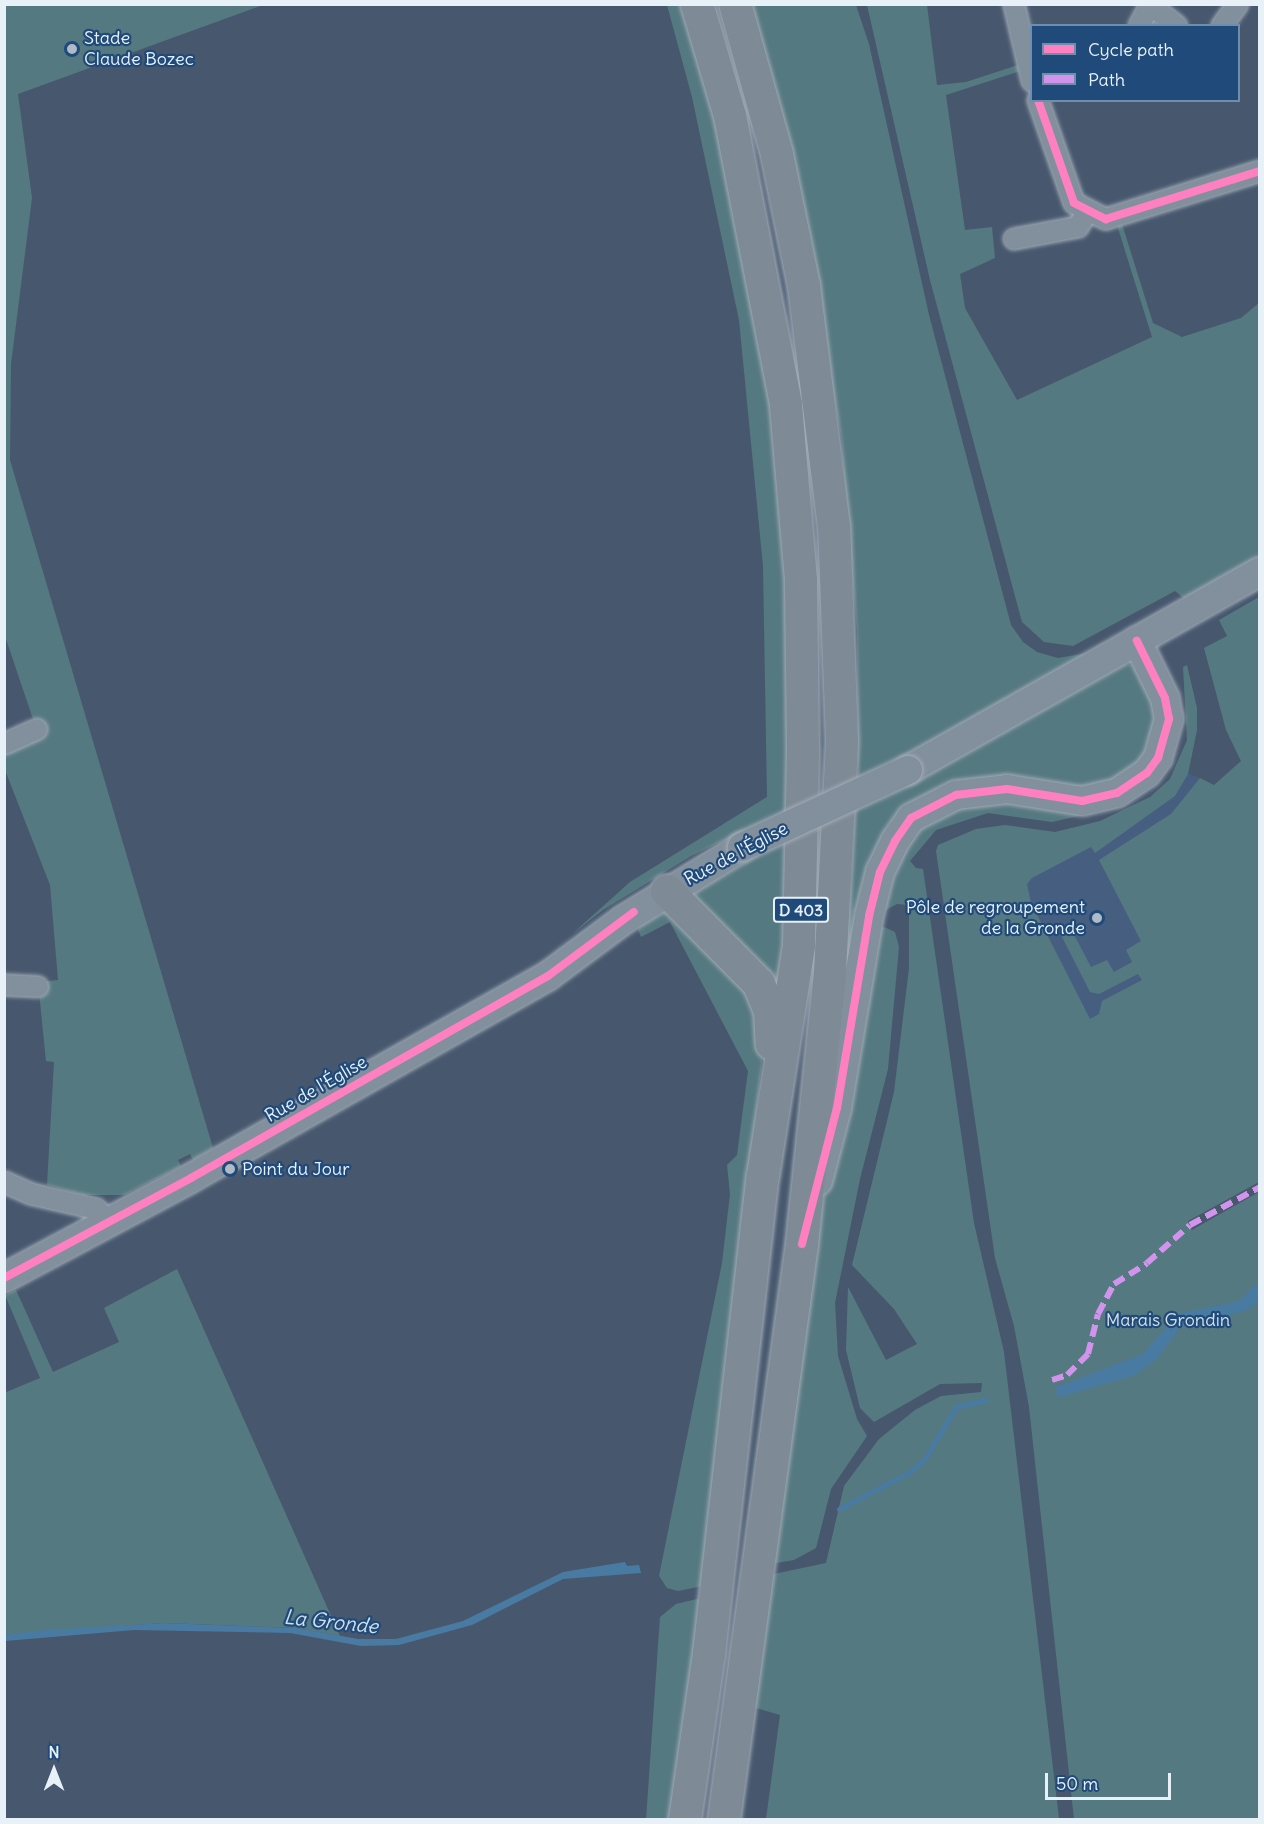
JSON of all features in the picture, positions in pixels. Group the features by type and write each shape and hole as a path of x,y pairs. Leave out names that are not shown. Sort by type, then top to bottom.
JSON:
{"main road":[{"name":"D 403","path":"685,1820 708,1654 763,1176 799,945 803,760 801,580 786,404 730,116 697,4"},
{"name":"D 403","path":"724,1820 802,1244 838,873 842,741 839,617 821,409 804,286 777,154 735,4"},
{"path":"667,891 744,967 766,997 773,1029 763,1176"}],"street":[{"path":"1014,4 1030,72"},
{"path":"1223,24 1238,4"},
{"path":"1139,24 1139,20 1150,5 1174,24"},
{"path":"1039,102 1067,190 1074,203 1087,212 1118,218 1260,171"},
{"path":"1014,239 1078,228 1087,212"},
{"name":"Rue de l'Église","path":"4,1278 108,1220 191,1178 548,976 667,891 742,847 908,770 1260,572"},
{"path":"802,1244 837,1108 869,916 880,873 894,841 911,818 956,795 1007,789 1082,801 1117,793 1147,773 1158,758 1169,719 1165,698 1137,641"},
{"path":"4,744 37,729"},
{"path":"4,985 38,987"},
{"path":"4,1182 31,1194 96,1209 108,1220"}],"shaded area":[{"path":"1182,771 1200,778 1189,983 1087,1036 1010,891 1136,812"},
{"path":"1259,1281 1259,1300 1248,1310 1180,1328 1157,1359 1135,1375 1057,1398 1056,1387 1143,1354 1177,1314 1239,1301"},
{"path":"625,1562 627,1566 639,1565 641,1573 563,1579 472,1625 399,1645 361,1646 290,1633 134,1630 5,1641 5,1635 33,1631 163,1623 297,1628 358,1639 396,1639 463,1621 563,1572"}],"green space":[{"path":"4,5 263,5 18,94 32,198 11,364 10,460 213,1148 193,1160 190,1154 178,1160 181,1166 125,1195 84,1195 47,1185 54,1062 46,1061 38,982 58,980 50,885 5,770 5,749 38,734 4,633"},
{"path":"667,5 680,5 697,57 709,79 762,321 790,554 795,807 691,856 603,910 572,934 630,882 767,797 763,566 739,320 692,97"},
{"path":"752,5 856,5 869,44 929,315 1011,625 1023,642 1037,652 1058,658 1087,653 940,737 858,778 857,631 841,436 796,173"},
{"path":"867,5 927,5 937,85 966,82 1018,65 1020,71 946,95 965,230 992,227 995,258 960,274 965,308 1017,400 1152,337 1117,225 1122,224 1153,323 1182,337 1241,318 1259,303 1259,558 1186,600 1175,591 1073,646 1044,642 1022,622 930,280"},
{"name":"Marais Grondin","path":"1259,597 1259,1182 1188,1221 1192,1230 1259,1192 1259,1819 1074,1819 1029,1407 1014,1326 995,1258 936,851 938,845 976,829 1005,825 1055,832 1100,821 1150,797 1170,779 1187,740 1183,667 1187,665 1197,708 1197,730 1188,774 1175,796 1095,853 1091,847 1032,878 1027,884 1031,903 1090,1019 1099,1014 1102,1001 1142,980 1138,974 1099,994 1090,992 1059,931 1069,925 1091,967 1107,960 1114,972 1132,962 1126,950 1141,941 1099,860 1171,814 1200,778 1214,785 1241,761 1226,730 1204,648 1227,636 1219,620"},
{"path":"1121,664 1135,665 1158,710 1143,759 1111,783 903,810 888,825 869,864 833,1054 852,880 855,808"},
{"path":"978,799 1092,813 1052,822 988,813 936,830 910,861 916,868 923,869 974,1223 1004,1352 1059,1819 766,1819 780,1715 753,1707 769,1575 826,1563 844,1486 879,1439 915,1410 941,1396 981,1392 982,1383 940,1384 874,1422 860,1408 846,1350 848,1287 886,1360 917,1344 894,1309 852,1265 894,1092 909,968 909,905 897,904 884,911 884,879 923,821"},
{"path":"788,839 781,1008 695,903 696,893 704,886"},
{"path":"667,912 744,978 765,1034 703,1586 678,1591 667,1588 659,1576 722,1263 730,1194 727,1165 737,1155 748,1071 670,922 641,937 638,930 642,922"},
{"path":"884,927 895,932 899,947 888,1069 860,1179 835,1303 838,1356 857,1419 867,1436 831,1489 816,1548 794,1560 770,1564 800,1336 832,1151 879,928"},
{"path":"177,1269 340,1636 297,1628 163,1623 5,1635 4,1393 40,1378 5,1295 16,1290 53,1372 119,1342 104,1308"},
{"path":"701,1598 674,1819 646,1820 660,1617 676,1604"}],"waterway":[{"name":"La Gronde","path":"839,1509 908,1473 924,1460 956,1407 986,1400"}],"marked path":[{"path":"1052,1380 1067,1375 1088,1354 1098,1314 1114,1284 1147,1263 1190,1225 1260,1187"}],"cycle path":[{"path":"1039,102 1074,203 1106,219 1260,171"},
{"path":"802,1244 837,1108 869,916 880,872 895,841 911,818 956,795 1007,789 1082,801 1117,793 1147,773 1158,758 1169,719 1165,698 1137,641"},
{"path":"4,1278 191,1178 548,976 634,912"}],"place":[{"name":"Stade Claude Bozec","path":"72,49"},
{"name":"Pôle de regroupement de la Gronde","path":"1097,918"},
{"name":"Point du Jour","path":"230,1169"}]}
